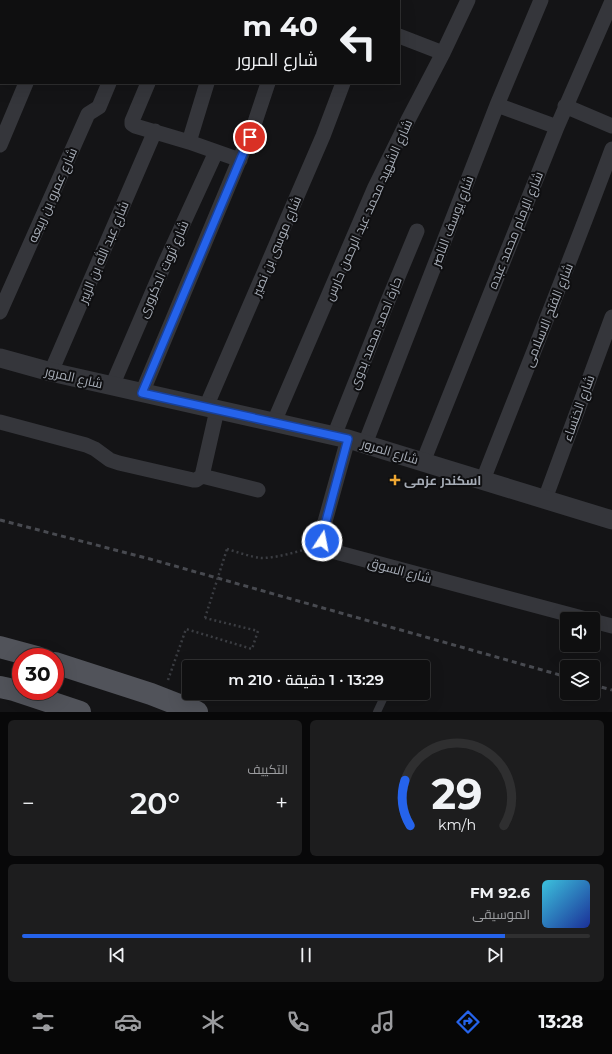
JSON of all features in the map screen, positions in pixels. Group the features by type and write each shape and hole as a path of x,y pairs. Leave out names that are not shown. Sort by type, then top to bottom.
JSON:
{"main road":[{"path":"0,647 12,650"},
{"path":"0,661 12,660"},
{"path":"64,666 162,698 197,712"},
{"path":"0,687 14,690 80,712"}],"street":[{"name":"شارع الشهيد محمد عبد الرحمن حارس","path":"274,422 375,187 443,53 468,0"},
{"name":"شارع يوسف الناصر","path":"349,440 497,105 541,0"},
{"name":"شارع الإمام محمد عبده","path":"423,462 557,127 612,1"},
{"path":"400,36 443,53"},
{"path":"0,144 26,84"},
{"name":"شارع عمرو بن ربيعه","path":"0,312 88,114 99,107 109,84"},
{"path":"148,84 132,124 240,160"},
{"path":"189,142 207,84"},
{"path":"142,393 240,160 268,84"},
{"name":"شارع موسى بن نصير","path":"202,476 212,408 323,136 343,84"},
{"path":"497,105 557,127"},
{"path":"566,106 612,126"},
{"name":"شارع عبد الله بن الزبير","path":"51,372 155,131"},
{"name":"شارع الفتح الاسلامى","path":"483,480 574,251 612,149"},
{"name":"شارع ثروت الدكرورى","path":"112,386 165,263 216,152"},
{"name":"حارة احمد محمد بدوى","path":"349,440 379,322 417,231"},
{"name":"شارع الخنساء","path":"544,499 612,317"},
{"name":"شارع المرور","path":"0,358 51,372 349,440 612,520"},
{"path":"0,422 86,445 95,449 110,460 119,463 193,480 196,480 202,476 258,490"},
{"path":"322,541 322,536 349,440"},
{"name":"شارع السوق","path":"322,541 328,550 333,552 560,612"},
{"path":"600,623 612,626"}],"lane":[{"path":"377,712 383,700"}],"path":[{"path":"162,698 186,629 252,649 258,631 206,618 227,549 260,558 300,551 322,541"}],"railway":[{"path":"0,520 150,559 560,675"},
{"path":"600,687 612,690"}],"place":[{"name":"اسكندر عزمى","path":"395,480"}],"route":[{"path":"250,137 142,393 348,439 322,536 322,541"}]}
